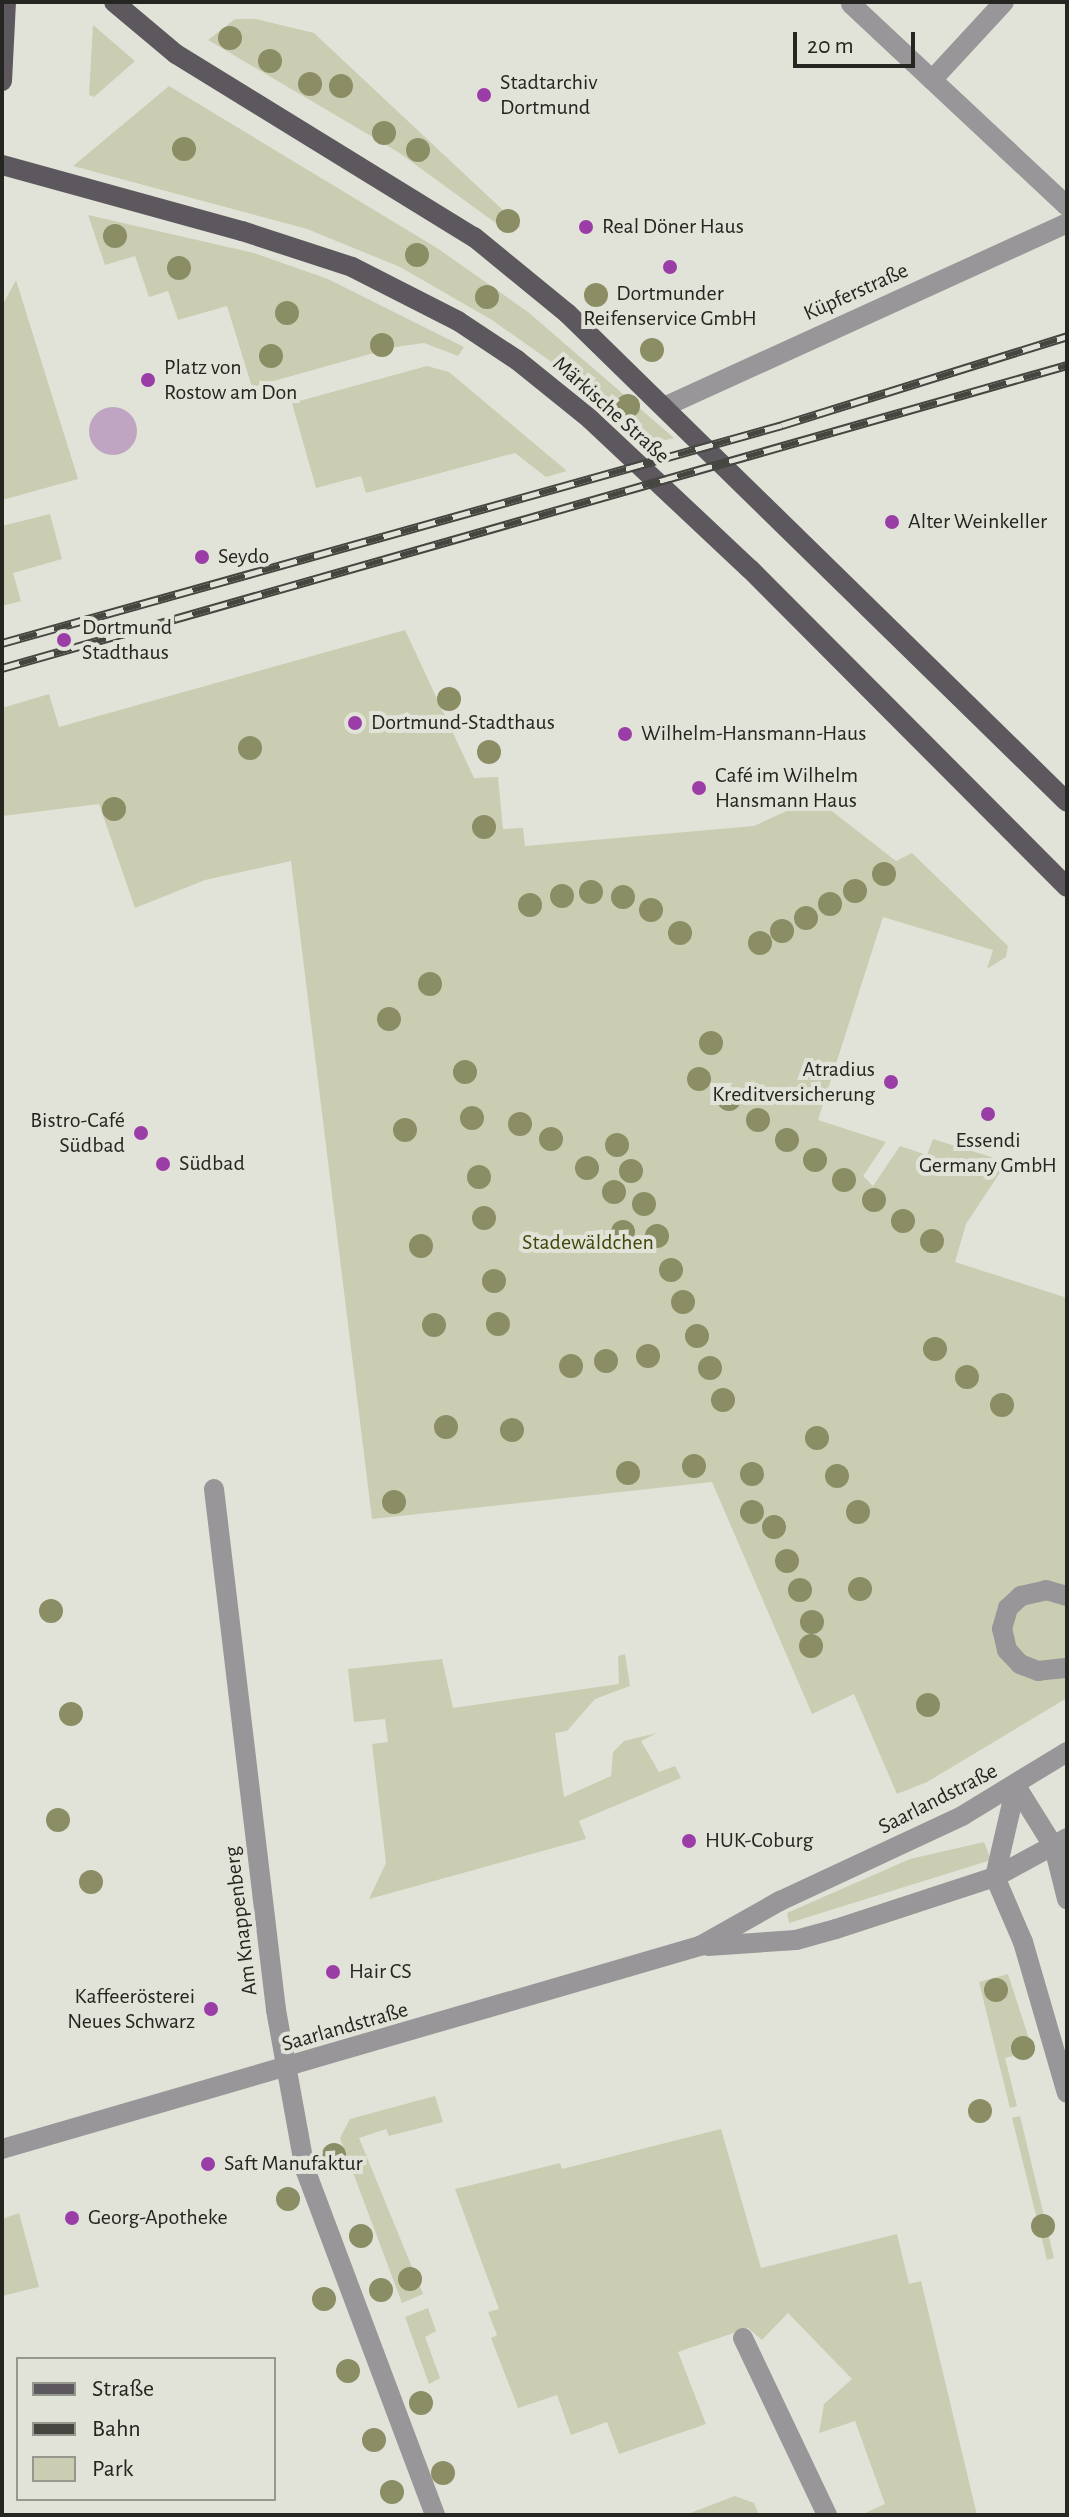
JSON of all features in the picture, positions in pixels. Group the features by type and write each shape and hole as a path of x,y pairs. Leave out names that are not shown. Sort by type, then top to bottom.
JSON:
{"main road":[{"path":"2,81 6,2"},
{"name":"Märkische Straße","path":"120,4 176,54 474,237 567,313 666,406 1067,802"},
{"name":"Märkische Straße","path":"2,165 242,231 352,267 458,321 517,360 590,419 750,569 1067,887"}],"street":[{"path":"932,80 1004,2"},
{"path":"851,4 1067,206"},
{"name":"Küpferstraße","path":"666,406 1067,223"},
{"name":"Am Knappenberg","path":"214,1489 287,2068 305,2169 435,2515"},
{"path":"1065,1668 1038,1671 1020,1664 1007,1650 1002,1629 1008,1608 1021,1596 1046,1590 1067,1596"},
{"name":"Saarlandstraße","path":"700,1946 780,1901 924,1836 1016,1786 1067,1752"},
{"path":"1016,1786 1061,1842 1067,1899"},
{"path":"1016,1786 995,1877 1023,1942 1067,2093"},
{"name":"Saarlandstraße","path":"2,2149 700,1946 796,1940 995,1877 1061,1842"},
{"path":"743,2338 827,2515"}],"green space":[{"path":"235,19 256,19 314,33 521,227 504,229 398,152 208,40"},
{"path":"93,25 135,61 94,97 89,95"},
{"path":"169,86 437,248 528,312 674,438 649,444 553,363 492,320 400,267 307,229 73,166"},
{"path":"88,215 254,253 328,279 464,347 458,356 424,343 395,347 252,387 227,306 178,320 168,291 149,297 135,256 105,265"},
{"path":"16,280 78,479 2,500 2,306"},
{"path":"427,366 449,372 567,471 546,477 515,453 366,493 361,476 316,488 292,403"},
{"path":"50,514 62,559 13,573 21,601 2,606 2,526"},
{"name":"Stadewäldchen","path":"405,630 474,778 498,777 503,829 523,828 525,846 754,826 815,798 896,861 912,853 1008,946 1006,957 987,969 993,950 883,917 818,1120 886,1142 863,1176 873,1186 900,1146 927,1155 933,1139 1007,1162 966,1224 955,1262 1067,1298 1067,1698 927,1782 897,1794 854,1694 812,1714 712,1482 372,1519 291,861 205,880 135,908 99,804 2,816 2,708 49,694 59,727"},
{"path":"625,1654 630,1686 595,1699 567,1731 555,1733 564,1797 611,1776 613,1752 624,1741 657,1733 641,1741 659,1772 675,1766 681,1778 579,1821 586,1839 369,1899 386,1863 372,1744 388,1742 385,1719 354,1722 348,1669 442,1659 453,1708 619,1684 618,1656"},
{"path":"984,1842 991,1860 789,1923 787,1913 910,1859"},
{"path":"1008,1974 1033,2051 1005,2058 1017,2106 1010,2108 979,1982"},
{"path":"435,2096 443,2122 389,2136 386,2129 359,2138 423,2294 402,2303 340,2138 350,2119"},
{"path":"1020,2116 1054,2258 1047,2260 1012,2118"},
{"path":"721,2129 761,2268 897,2234 909,2284 921,2281 977,2515 861,2515 885,2504 855,2421 819,2433 824,2404 852,2379 788,2313 762,2340 748,2328 678,2352 706,2424 619,2454 607,2422 571,2435 557,2395 518,2408 491,2338 497,2335 488,2312 499,2309 455,2189 560,2163 562,2169"},
{"path":"19,2213 39,2287 2,2296 2,2219"},
{"path":"428,2308 436,2331 425,2337 440,2378 429,2384 405,2317"},
{"path":"735,2496 754,2503 759,2515 685,2515"}],"shaded area":[{"path":"113,407 122,408 130,414 136,422 136,440 130,448 122,454 113,455 104,454 96,448 90,440 89,431 90,422 96,414 104,408"}],"railway":[{"path":"2,643 782,425 1067,336"},
{"path":"2,668 1067,365"}],"place":[{"name":"Stadtarchiv Dortmund","path":"484,95"},
{"name":"Real Döner Haus","path":"586,227"},
{"name":"Dortmunder Reifenservice GmbH","path":"670,267"},
{"name":"Platz von Rostow am Don","path":"148,380"},
{"name":"Alter Weinkeller","path":"892,522"},
{"name":"Seydo","path":"202,557"},
{"name":"Dortmund Stadthaus","path":"64,640"},
{"name":"Dortmund-Stadthaus","path":"355,723"},
{"name":"Wilhelm-Hansmann-Haus","path":"625,734"},
{"name":"Café im Wilhelm Hansmann Haus","path":"699,788"},
{"name":"Atradius Kreditversicherung","path":"891,1082"},
{"name":"Essendi Germany GmbH","path":"988,1114"},
{"name":"Bistro-Café Südbad","path":"141,1133"},
{"name":"Südbad","path":"163,1164"},
{"name":"HUK-Coburg","path":"689,1841"},
{"name":"Hair CS","path":"333,1972"},
{"name":"Kaffeerösterei Neues Schwarz","path":"211,2009"},
{"name":"Saft Manufaktur","path":"208,2164"},
{"name":"Georg-Apotheke","path":"72,2218"}]}
